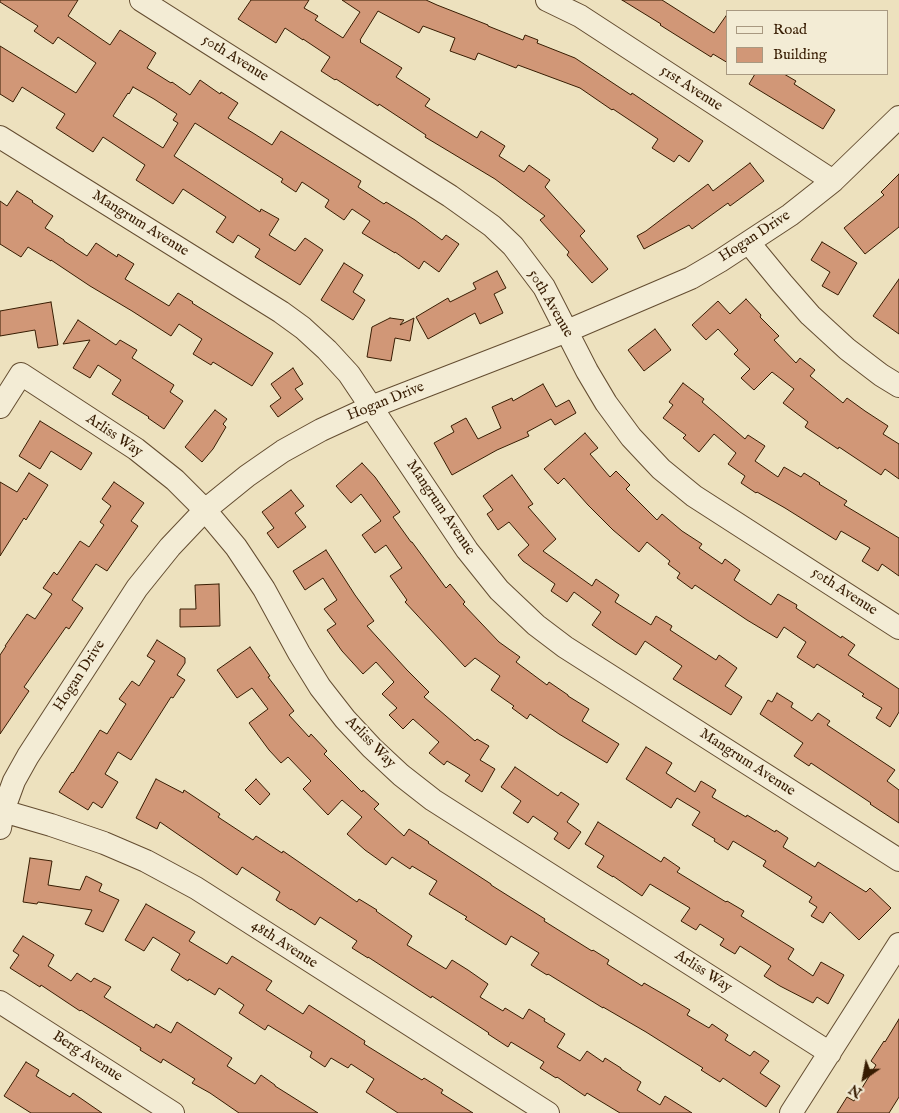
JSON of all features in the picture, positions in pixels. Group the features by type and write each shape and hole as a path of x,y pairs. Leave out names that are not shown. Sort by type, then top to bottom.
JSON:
{"street":[{"name":"50th Avenue","path":"141,0 450,196 480,217 513,246 544,287 587,371 606,403 631,438 661,469 694,496 899,628"},
{"name":"51st Avenue","path":"547,0 580,16 833,181"},
{"name":"Hogan Drive","path":"2,820 14,781 28,756 137,588 170,547 205,510 247,476 283,451 321,430 371,407 567,331 691,278 749,243 790,215 833,181 899,117"},
{"name":"Mangrum Avenue","path":"0,137 281,312 303,328 349,374 467,550 499,590 536,625 566,647 899,860"},
{"path":"749,243 810,315 847,349 899,386"},
{"name":"Arliss Way","path":"0,407 21,374 136,449 175,480 205,510 236,547 264,589 320,687 366,742 401,775 433,800 830,1052"},
{"name":"48th Avenue","path":"2,820 51,825 104,843 146,861 196,888 548,1113"},
{"path":"791,1113 899,944"},
{"name":"Berg Avenue","path":"0,1002 173,1113"}],"building":[{"path":"0,0 78,0 68,16 110,45 120,30 156,53 147,68 190,95 200,80 220,94 221,92 238,103 228,118 272,145 281,131 361,181 358,187 384,204 386,202 415,220 442,240 446,235 459,244 439,272 424,261 419,269 395,252 362,233 370,221 352,209 344,220 325,207 329,200 302,182 296,192 281,182 283,179 195,123 174,156 260,212 261,209 279,219 269,235 295,251 305,238 323,250 300,285 255,257 260,249 238,235 233,243 216,232 226,217 183,189 173,204 136,180 145,165 103,137 93,152 56,128 65,114 22,87 13,102 0,94 0,46 76,93 96,63 58,37 53,44 34,31 38,26 0,2","holes":["133,87 177,114 173,120 178,123 163,148 113,116"]},
{"path":"251,0 309,0 304,8 318,16 315,20 343,38 360,12 342,0 426,0 523,40 525,35 538,40 537,43 575,58 631,95 632,93 703,141 689,162 679,155 674,162 652,148 658,139 580,88 518,65 516,68 478,53 475,60 450,51 455,38 423,26 419,33 378,11 360,42 402,68 396,77 430,99 425,106 477,138 481,131 505,146 499,156 524,172 529,165 550,180 545,187 585,231 580,236 608,269 592,283 567,255 569,252 540,220 545,216 495,179 425,137 426,135 379,104 378,106 321,71 330,57 303,39 285,28 276,43 238,19"},
{"path":"622,0 662,0 714,33 726,16 726,62 713,54 711,57"},
{"path":"754,75 786,75 796,81 794,84 835,110 823,129 749,84"},
{"path":"750,163 764,181 730,206 728,203 692,229 689,225 644,249 637,236 708,184 713,191"},
{"path":"899,174 899,227 865,254 844,228 884,195 881,192"},
{"path":"17,191 53,216 45,228 87,256 96,243 117,257 118,254 134,264 125,279 169,306 178,293 273,353 252,386 213,362 211,365 193,354 202,339 179,324 171,336 28,247 21,257 0,244 0,201 7,206"},
{"path":"822,242 857,263 838,295 822,286 830,272 811,260"},
{"path":"344,263 363,275 353,292 365,300 353,320 321,300"},
{"path":"497,271 506,288 494,294 503,313 480,324 475,313 428,339 416,317 448,298 450,302 476,289 473,283"},
{"path":"899,279 899,334 873,316"},
{"path":"746,299 761,315 760,317 779,336 774,340 796,363 800,358 815,370 810,376 843,403 847,398 888,426 883,434 899,444 899,479 885,469 881,475 805,427 808,422 783,403 794,389 772,372 754,390 741,378 750,369 734,354 738,350 718,329 706,340 692,325 718,301 730,314"},
{"path":"51,302 58,345 38,348 35,330 0,336 0,311"},
{"path":"390,318 404,320 400,325 414,318 410,341 395,338 391,361 367,357 372,327"},
{"path":"78,320 116,345 120,340 137,350 132,358 174,385 170,392 183,401 164,429 149,417 112,394 121,380 98,365 90,378 73,368 90,340 63,344"},
{"path":"655,329 671,350 644,371 628,350"},
{"path":"293,368 303,384 295,389 303,399 278,417 270,406 281,398 271,384"},
{"path":"683,383 704,399 702,402 745,439 748,435 765,446 755,461 778,477 784,467 801,477 804,473 847,501 844,505 899,538 899,576 882,564 878,571 862,561 870,548 841,531 836,540 741,483 745,476 728,464 736,453 714,434 699,452 683,438 686,435 663,418 673,405 669,402"},
{"path":"543,384 556,407 569,400 576,413 555,425 551,419 527,432 529,436 497,450 452,475 434,443 454,432 451,426 466,418 478,439 501,428 492,407 512,398 513,401"},
{"path":"215,410 227,419 223,424 226,427 213,449 202,462 185,447"},
{"path":"40,421 92,453 81,470 51,451 40,469 19,456"},
{"path":"585,433 598,448 590,454 610,477 616,471 630,485 626,489 657,520 662,514 682,531 702,544 699,548 722,564 725,559 740,570 734,580 771,605 778,594 797,605 796,608 841,638 842,636 855,645 848,655 899,689 899,712 890,727 876,718 882,708 862,696 864,694 817,664 814,668 797,657 806,642 784,627 777,638 695,585 692,589 677,578 680,573 668,564 670,561 647,542 639,552 613,530 564,478 558,484 544,469"},
{"path":"362,463 375,477 400,512 393,517 446,588 450,584 465,602 463,604 499,642 520,657 516,662 547,685 549,682 589,709 582,721 619,744 607,763 530,714 527,719 512,708 514,706 491,690 500,676 475,658 465,667 405,602 407,600 390,576 402,568 386,545 375,553 362,535 381,521 361,494 351,503 336,486"},
{"path":"29,473 48,485 0,556 0,482 17,492"},
{"path":"512,475 533,504 528,507 556,539 543,551 592,586 596,579 619,595 615,602 651,625 656,616 672,626 670,630 716,660 719,655 737,668 725,686 742,697 731,715 673,679 682,666 645,641 636,655 592,625 601,612 574,592 567,602 551,591 555,584 523,561 518,555 529,545 509,522 498,530 487,514 493,510 483,496"},
{"path":"114,482 144,503 131,521 138,526 107,571 96,564 72,600 83,608 69,629 66,627 24,687 29,691 0,734 0,655 27,614 35,619 52,594 43,588 54,572 57,575 80,541 89,547 104,525 100,522 111,506 102,499"},
{"path":"291,490 304,506 295,513 306,527 278,548 267,533 274,528 262,512"},
{"path":"326,550 374,621 367,626 429,692 424,697 475,741 477,739 489,746 480,760 495,769 482,792 465,781 470,775 447,761 444,765 429,753 439,742 413,719 403,729 389,715 397,708 382,694 394,682 376,662 363,674 342,651 327,630 336,624 324,609 337,600 323,578 305,590 293,571"},
{"path":"219,584 220,626 180,627 180,609 196,609 195,585"},
{"path":"157,640 185,658 185,663 177,675 185,680 173,698 171,697 131,760 118,752 105,774 118,782 102,808 93,802 88,810 59,792 100,730 107,734 126,704 119,699 132,681 139,686 155,661 147,656"},
{"path":"250,647 270,676 268,677 294,711 289,715 309,737 311,734 327,751 324,754 362,792 363,790 379,804 374,809 404,836 409,829 545,919 544,921 609,960 607,964 642,986 644,983 690,1010 687,1015 709,1028 712,1024 728,1035 725,1040 750,1056 754,1051 769,1061 760,1073 780,1086 766,1107 723,1078 720,1082 701,1070 703,1068 646,1032 531,965 539,953 511,936 506,945 465,919 467,917 429,894 437,881 412,866 410,869 392,857 386,865 347,834 362,817 342,800 328,815 303,789 311,781 288,757 281,763 249,723 268,709 252,688 237,698 217,670"},
{"path":"777,693 793,703 791,707 812,721 818,713 830,721 827,725 895,770 887,781 899,790 899,823 811,763 809,766 794,756 803,743 760,714 768,700 772,702"},
{"path":"646,747 672,763 666,773 695,792 701,781 716,790 712,797 788,838 783,847 815,867 818,862 866,892 870,888 891,908 859,940 830,912 823,923 811,916 817,907 809,902 812,897 763,866 766,861 733,841 728,850 714,841 715,839 692,825 700,812 677,798 671,808 626,779"},
{"path":"515,767 558,796 561,792 579,804 567,822 581,832 569,849 554,839 558,833 533,816 528,823 513,813 521,801 501,787"},
{"path":"156,779 183,793 184,790 220,814 218,817 253,840 256,836 282,853 283,851 357,902 359,899 377,910 412,936 407,945 446,969 452,960 468,970 488,984 480,997 503,1011 505,1008 523,1019 529,1009 545,1019 544,1021 565,1034 557,1047 580,1061 587,1051 603,1062 605,1058 641,1082 637,1090 660,1105 665,1096 692,1113 620,1113 587,1093 585,1096 540,1068 544,1062 511,1042 508,1047 432,996 431,998 352,948 357,941 320,917 315,925 276,900 280,892 242,867 237,875 160,822 157,829 136,818"},
{"path":"256,779 270,794 260,805 245,790"},
{"path":"598,822 661,862 664,857 680,868 677,872 744,911 741,916 794,949 788,959 813,976 821,962 844,975 828,1004 817,997 813,1003 780,986 764,976 771,966 740,946 735,954 720,945 724,939 700,924 696,930 681,921 690,908 650,884 642,896 597,867 604,856 585,844"},
{"path":"30,858 52,861 48,885 80,890 86,876 102,884 99,891 119,900 103,932 85,924 92,910 38,902 37,904 23,902"},
{"path":"146,904 195,932 189,941 227,964 232,956 272,981 266,990 303,1014 309,1005 365,1041 364,1044 422,1080 424,1078 443,1090 441,1093 473,1113 398,1113 366,1092 374,1079 351,1064 348,1068 331,1058 325,1067 310,1057 312,1052 268,1025 265,1030 239,1013 244,1005 219,988 215,995 189,979 188,981 171,970 180,954 153,937 144,951 125,940"},
{"path":"23,936 54,955 48,966 71,981 77,973 91,982 94,978 111,987 104,997 154,1028 156,1024 171,1033 177,1022 232,1058 227,1066 255,1084 261,1075 318,1113 239,1113 192,1083 195,1079 163,1059 161,1063 81,1010 10,968 19,955 13,951"},
{"path":"899,1019 899,1097 889,1113 837,1113 847,1097 854,1101 876,1065 871,1061"},
{"path":"26,1062 39,1070 36,1076 70,1097 73,1093 102,1113 31,1113 4,1096"}]}
